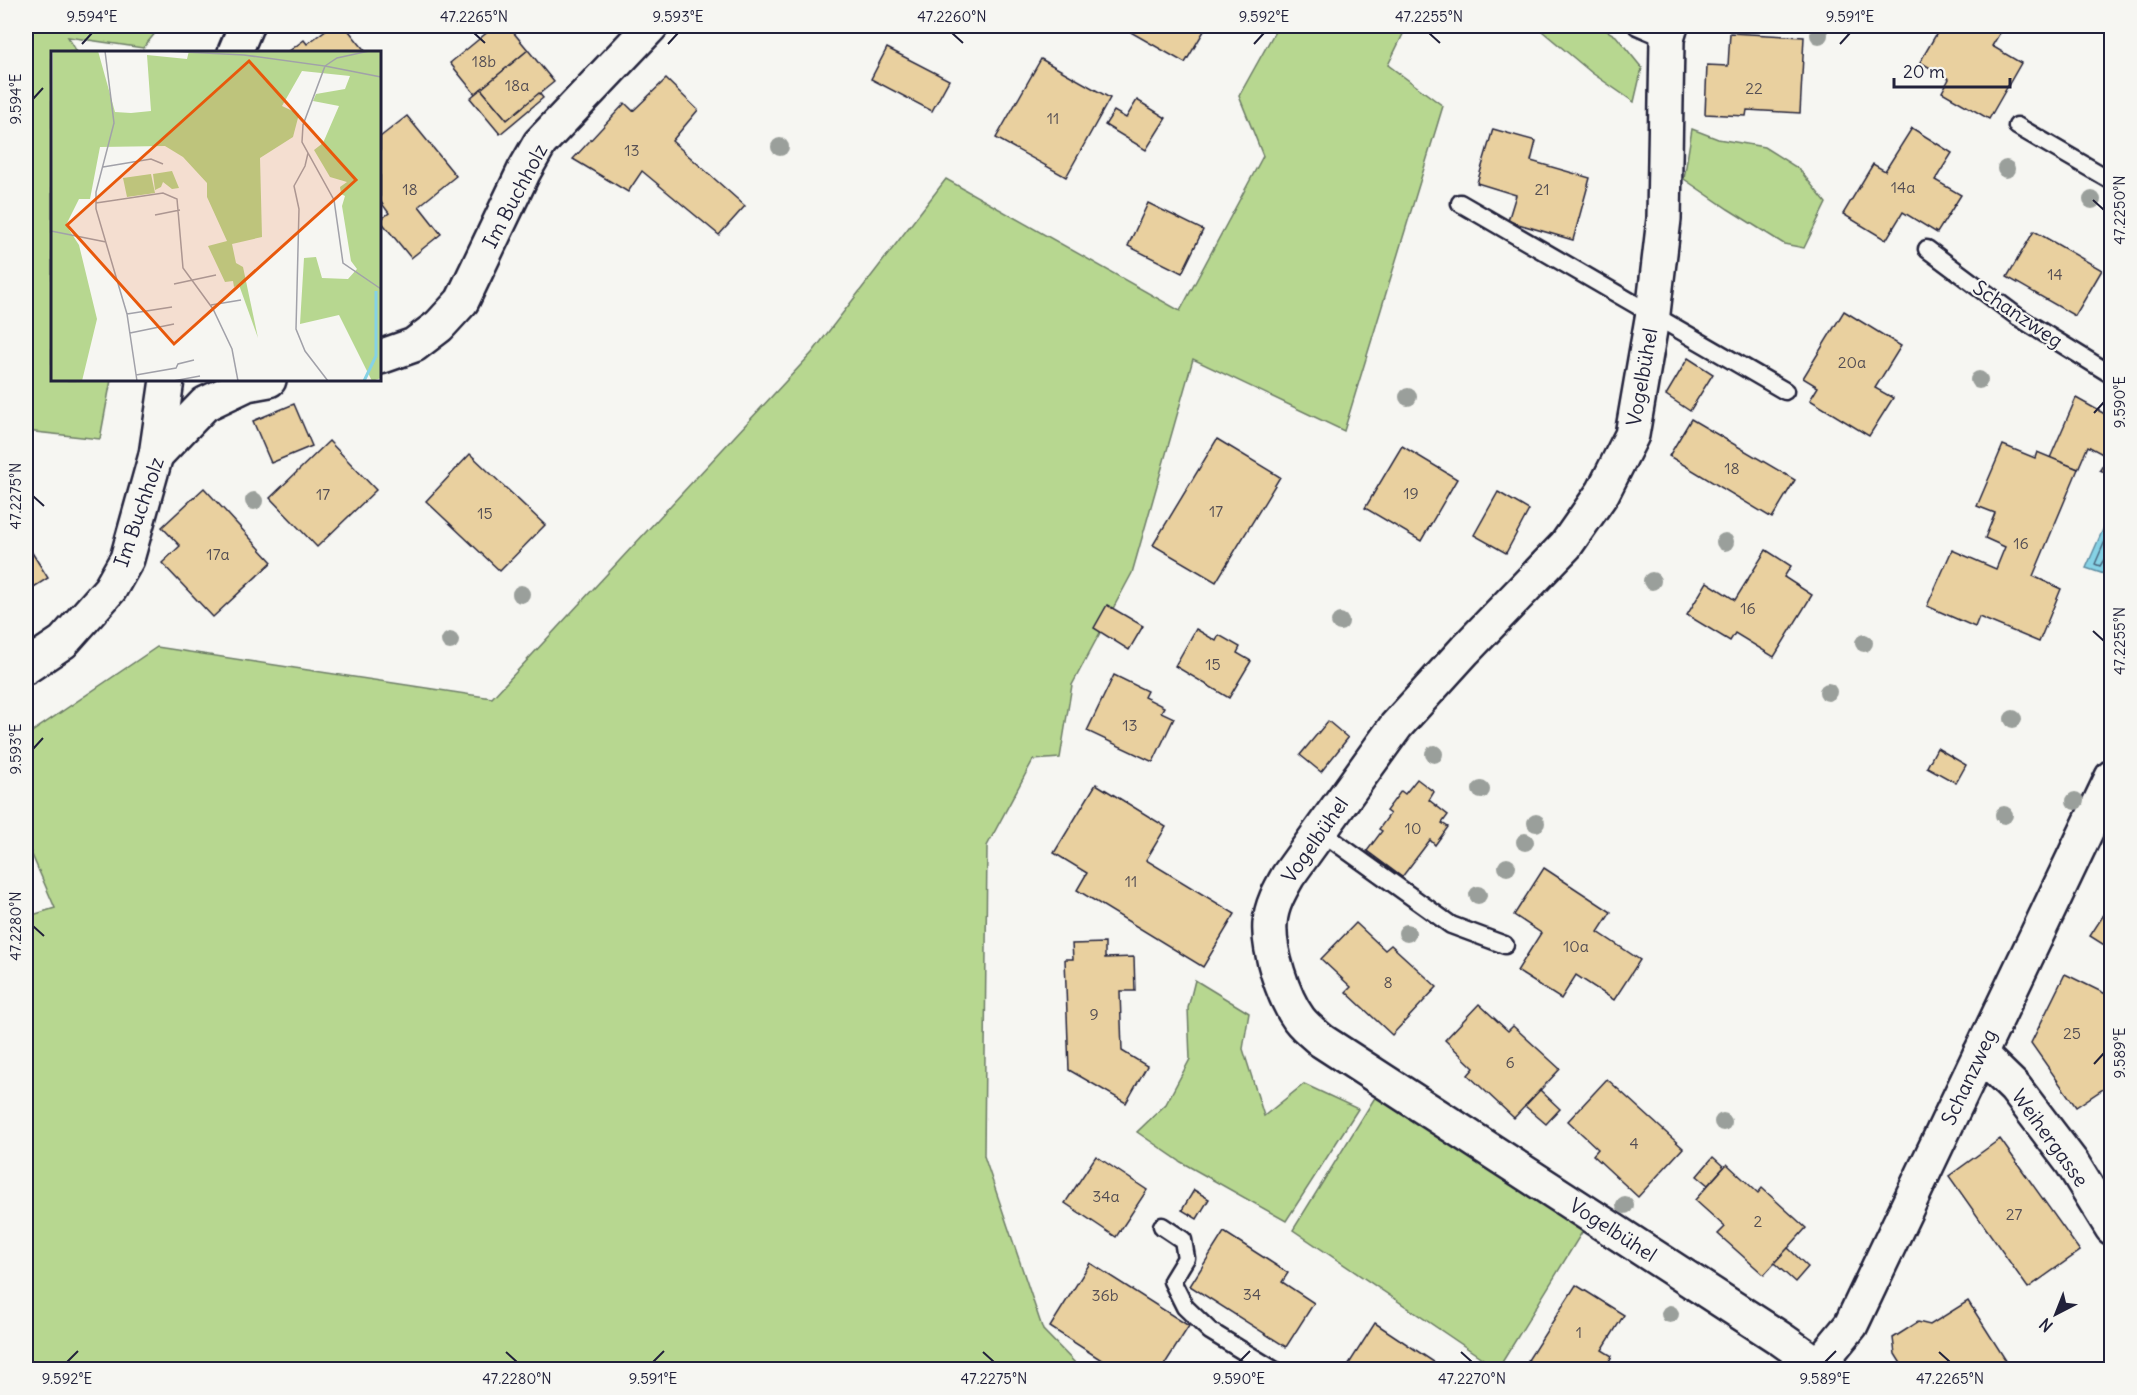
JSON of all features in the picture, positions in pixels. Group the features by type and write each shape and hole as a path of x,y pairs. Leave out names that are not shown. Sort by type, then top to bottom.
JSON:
{"street":[{"path":"235,51 246,26"},
{"name":"Im Buchholz","path":"381,357 414,345 439,326 462,301 524,171 540,143 651,26"},
{"name":"Vogelbühel","path":"1669,32 1664,219 1653,313 1632,435 1603,492 1566,544 1396,726 1288,876 1277,896 1270,923 1274,959 1284,992 1299,1020 1322,1041 1781,1339 1816,1367"},
{"path":"156,455 167,381"},
{"name":"Im Buchholz","path":"26,667 63,642 110,589 127,559 156,455 205,404 247,384 263,381"},
{"name":"Schanzweg","path":"1816,1367 1851,1325 2112,777"},
{"name":"Weihergasse","path":"1980,1054 2015,1088 2072,1163 2112,1228"}],"lane":[{"path":"1637,26 1669,32"},
{"path":"2017,126 2112,181"},
{"name":"Vogelbühel","path":"1460,203 1785,391"},
{"name":"Schanzweg","path":"1927,249 2018,317 2112,375"},
{"path":"1320,831 1451,925 1505,945"},
{"path":"1162,1226 1183,1240 1186,1258 1172,1281 1185,1307 1210,1331 1274,1370"}],"green space":[{"path":"26,26 161,26 143,48 68,37 76,51 51,51 51,381 111,381 100,439 26,431"},
{"path":"1278,26 1407,26 1388,65 1443,106 1344,431 1193,359 1132,573 1072,685 1060,758 1033,760 987,846 984,1156 1043,1330 1081,1369 26,1369 26,917 55,908 26,841 26,736 157,647 492,698 812,353 946,179 1180,311 1263,156 1239,96"},
{"path":"1536,26 1599,26 1616,36 1642,68 1634,102 1592,73"},
{"path":"1692,129 1718,139 1764,147 1799,169 1826,203 1804,248 1784,244 1684,179"},
{"path":"1195,980 1249,1013 1243,1049 1264,1116 1304,1084 1358,1109 1286,1221 1181,1162 1137,1132 1166,1104 1190,1059 1188,1008"},
{"path":"1379,1091 1584,1229 1498,1369 1293,1230"}],"water":[{"path":"2108,518 2111,520 2111,556 2104,574 2086,568"}],"building":[{"path":"331,26 345,26 365,51 289,51 304,40 307,44"},
{"path":"495,26 508,26 528,50 475,94 450,63"},
{"path":"1120,26 1207,26 1185,63"},
{"path":"1941,26 2004,26 1992,46 2021,63 1989,119 1942,92 1949,79 1920,62"},
{"path":"1730,33 1804,37 1800,113 1747,110 1746,116 1705,114 1707,65 1728,66"},
{"path":"887,48 949,80 932,111 871,79"},
{"path":"528,50 554,82 507,120 481,89"},
{"path":"1041,59 1110,98 1066,177 996,138"},
{"path":"666,79 698,110 672,141 745,206 719,235 642,171 628,192 573,159 625,103 633,111"},
{"path":"481,89 507,120 539,93 543,98 500,134 470,98"},
{"path":"1137,100 1166,118 1146,150 1105,125 1114,111 1126,118"},
{"path":"407,116 456,176 419,206 441,234 411,258 381,221 389,213 381,202 381,136"},
{"path":"1912,128 1952,153 1935,180 1961,195 1937,233 1903,212 1886,240 1843,214 1873,164 1885,171"},
{"path":"1493,129 1536,141 1531,161 1590,178 1573,240 1508,221 1516,195 1477,183"},
{"path":"1148,203 1203,230 1182,273 1128,246"},
{"path":"2034,231 2102,270 2075,316 2007,277"},
{"path":"1844,311 1901,346 1875,388 1893,398 1869,436 1810,400 1818,387 1803,378"},
{"path":"1688,358 1713,374 1690,411 1666,395"},
{"path":"2076,398 2112,418 2112,451 2108,457 2088,446 2078,469 2050,458"},
{"path":"294,404 312,446 271,463 253,421"},
{"path":"1691,419 1795,480 1772,518 1669,456"},
{"path":"1217,439 1280,477 1216,582 1153,545"},
{"path":"329,441 376,490 317,547 270,498"},
{"path":"2003,445 2035,458 2037,452 2078,469 2033,576 2061,589 2039,642 1979,617 1975,627 1927,606 1952,550 1996,569 2005,547 1985,538 1995,513 1977,506"},
{"path":"1402,446 1457,479 1421,541 1365,508"},
{"path":"2112,451 2112,476 2100,470"},
{"path":"470,454 545,525 500,571 426,501"},
{"path":"204,488 272,562 213,617 162,563 180,546 162,527"},
{"path":"1498,492 1529,510 1506,553 1474,535"},
{"path":"26,543 48,578 26,592"},
{"path":"1766,550 1791,566 1784,577 1812,595 1774,657 1735,633 1730,641 1687,615 1707,582 1735,600"},
{"path":"1107,605 1143,626 1129,650 1094,628"},
{"path":"1196,629 1216,641 1219,635 1240,647 1237,653 1251,661 1229,698 1175,666"},
{"path":"1114,675 1147,691 1144,697 1164,707 1161,712 1174,718 1153,762 1087,731"},
{"path":"1328,721 1348,738 1321,772 1300,755"},
{"path":"1937,748 1966,765 1956,783 1927,767"},
{"path":"1417,779 1434,792 1429,800 1448,815 1442,823 1448,827 1435,845 1430,840 1402,877 1367,851 1382,831 1379,829 1390,814 1386,811 1401,791 1405,794"},
{"path":"1096,784 1166,827 1146,860 1235,914 1203,967 1077,890 1087,873 1054,853"},
{"path":"1544,868 1611,912 1598,932 1640,960 1614,1000 1576,975 1561,999 1517,971 1541,933 1514,915"},
{"path":"2112,902 2112,950 2090,936"},
{"path":"1356,923 1385,950 1391,945 1437,987 1392,1035 1346,992 1351,987 1321,959"},
{"path":"1105,943 1105,958 1134,957 1135,991 1120,991 1122,1051 1147,1066 1126,1103 1069,1070 1065,959 1073,959 1072,944"},
{"path":"2065,974 2112,997 2112,1013 2106,1023 2109,1052 2112,1056 2112,1083 2076,1107 2031,1043"},
{"path":"1479,1004 1508,1031 1513,1026 1560,1069 1514,1118 1468,1075 1474,1068 1445,1040"},
{"path":"1607,1079 1683,1148 1638,1197 1593,1155 1598,1149 1568,1121"},
{"path":"1540,1090 1560,1109 1546,1124 1525,1106"},
{"path":"2000,1139 2080,1251 2028,1288 1949,1176"},
{"path":"1096,1156 1147,1190 1116,1237 1065,1203"},
{"path":"1713,1157 1724,1167 1708,1185 1697,1176"},
{"path":"1727,1164 1758,1193 1762,1188 1806,1228 1764,1275 1718,1234 1725,1227 1695,1200"},
{"path":"1194,1190 1209,1199 1197,1219 1182,1210"},
{"path":"1224,1232 1288,1273 1282,1282 1314,1303 1286,1347 1190,1286"},
{"path":"1788,1248 1808,1267 1795,1282 1774,1263"},
{"path":"1090,1263 1189,1326 1161,1370 1117,1370 1050,1327"},
{"path":"1576,1285 1624,1315 1602,1350 1612,1356 1604,1370 1543,1370 1528,1360"},
{"path":"1968,1301 2012,1370 1905,1370 1895,1354 1893,1338 1918,1322 1930,1325"},
{"path":"1375,1323 1446,1370 1345,1370"}]}
